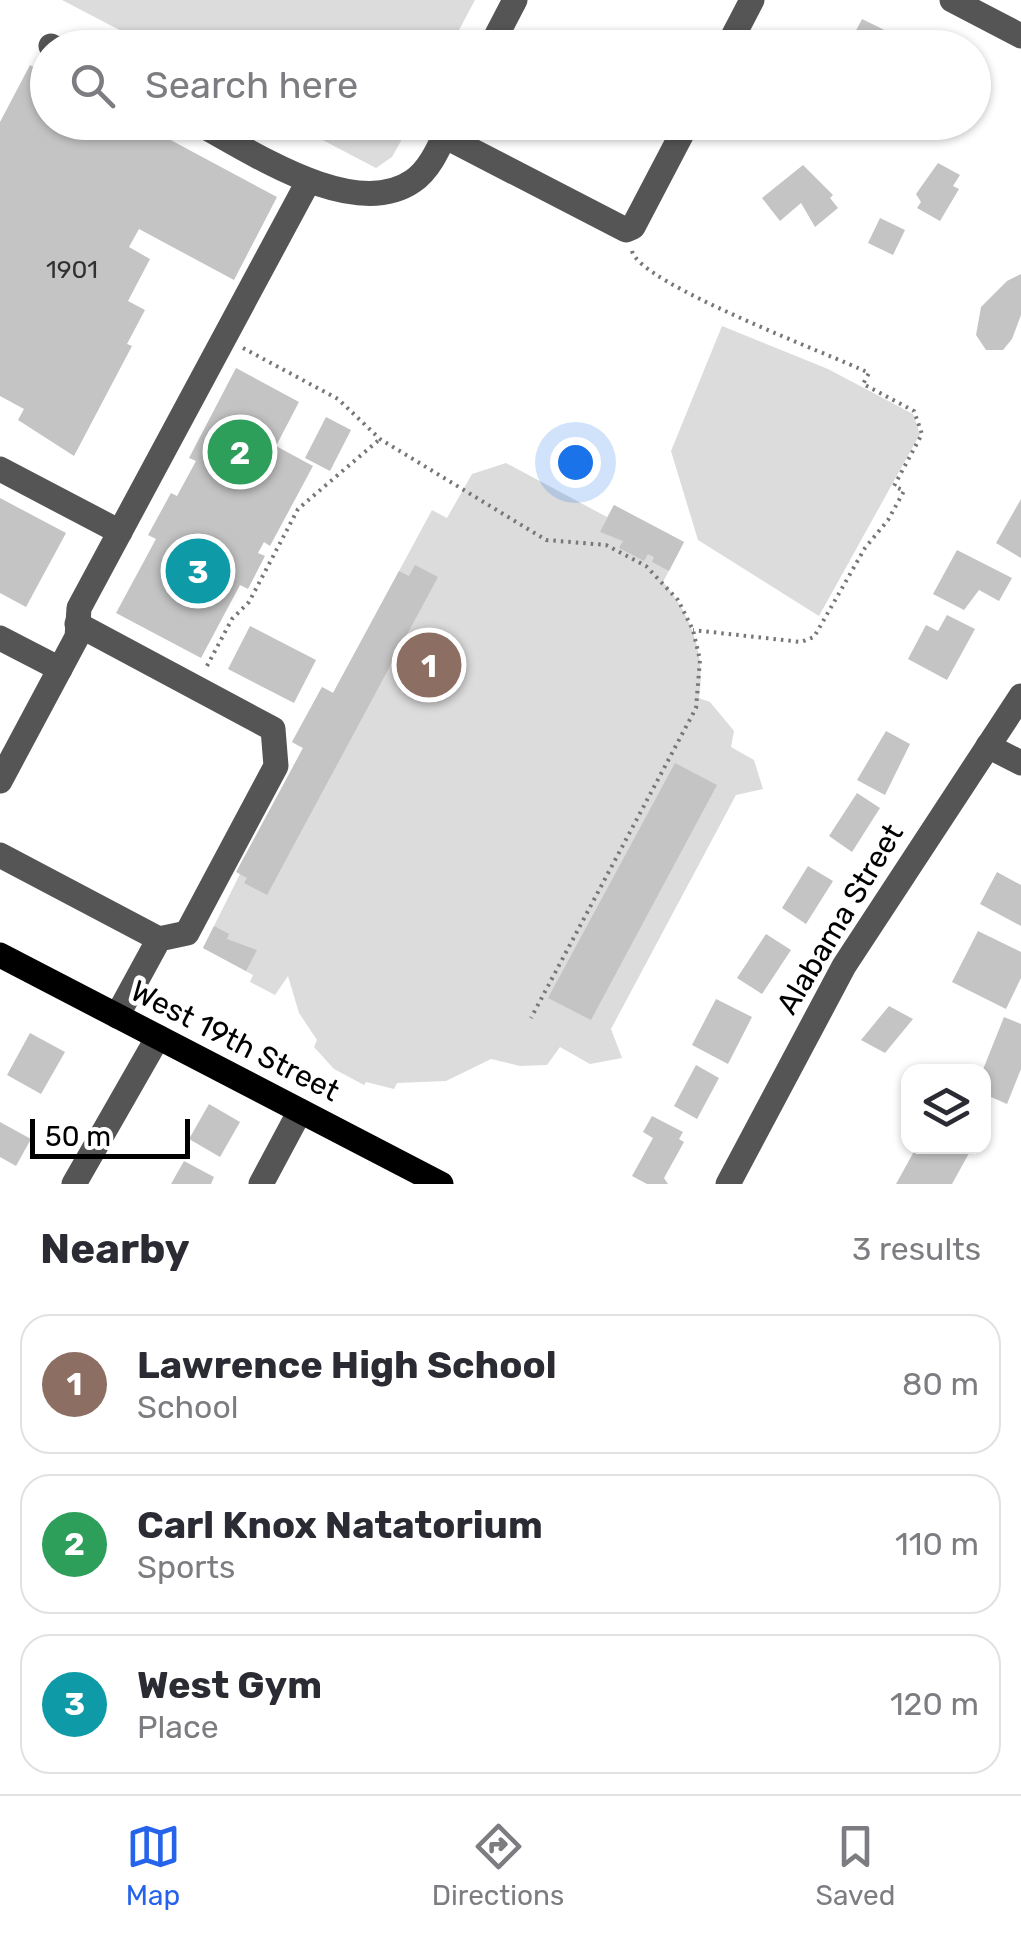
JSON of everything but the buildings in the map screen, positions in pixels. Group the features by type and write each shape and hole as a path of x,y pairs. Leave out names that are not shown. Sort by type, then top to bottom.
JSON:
{"main road":[{"name":"West 19th Street","path":"2,962 117,1016 440,1184"}],"street":[{"path":"499,30 515,0"},
{"path":"736,30 752,0"},
{"path":"952,0 1021,36"},
{"path":"230,140 308,182 370,194 394,192 427,169 442,140"},
{"path":"467,140 626,230 632,226 678,140"},
{"path":"0,781 77,637 79,608 308,182"},
{"path":"0,469 120,532"},
{"path":"0,854 159,939 186,933 276,766 274,729 77,624"},
{"path":"0,638 60,670"},
{"name":"Alabama Street","path":"728,1184 844,966 1021,696"},
{"path":"988,746 1021,763"},
{"path":"117,1016 159,939"},
{"path":"74,1184 158,1038"},
{"path":"261,1184 300,1111"}],"path":[{"path":"631,245 634,260 642,268 734,315 869,374 863,384 914,411 922,434 894,486 904,491 888,520 864,548 814,637 800,642 693,630"},
{"path":"226,339 338,398 380,439 546,540 606,545 646,566 678,600 693,630 701,678 692,718 531,1018"},
{"path":"196,687 298,509 380,439"}],"shaded area":[{"path":"62,0 475,0 459,30 119,30"},
{"path":"322,140 402,140 392,157 376,168"},
{"path":"722,326 828,369 913,414 920,434 819,616 698,540 671,451"},
{"path":"506,463 607,517 614,505 684,542 663,582 694,636 700,666 699,698 710,702 734,731 731,747 754,760 763,789 736,795 611,1029 622,1058 590,1064 560,1047 547,1065 520,1066 491,1059 446,1081 397,1083 394,1089 366,1082 364,1085 334,1069 314,1047 317,1040 299,1013 288,976 275,995 250,982 253,975 203,948 303,748 292,742 322,687 333,693 432,510 447,518 472,474"}],"place":[{"name":"Carl Knox Natatorium","path":"240,452"},
{"name":"West Gym","path":"198,571"},
{"name":"Lawrence High School","path":"429,665"}]}
